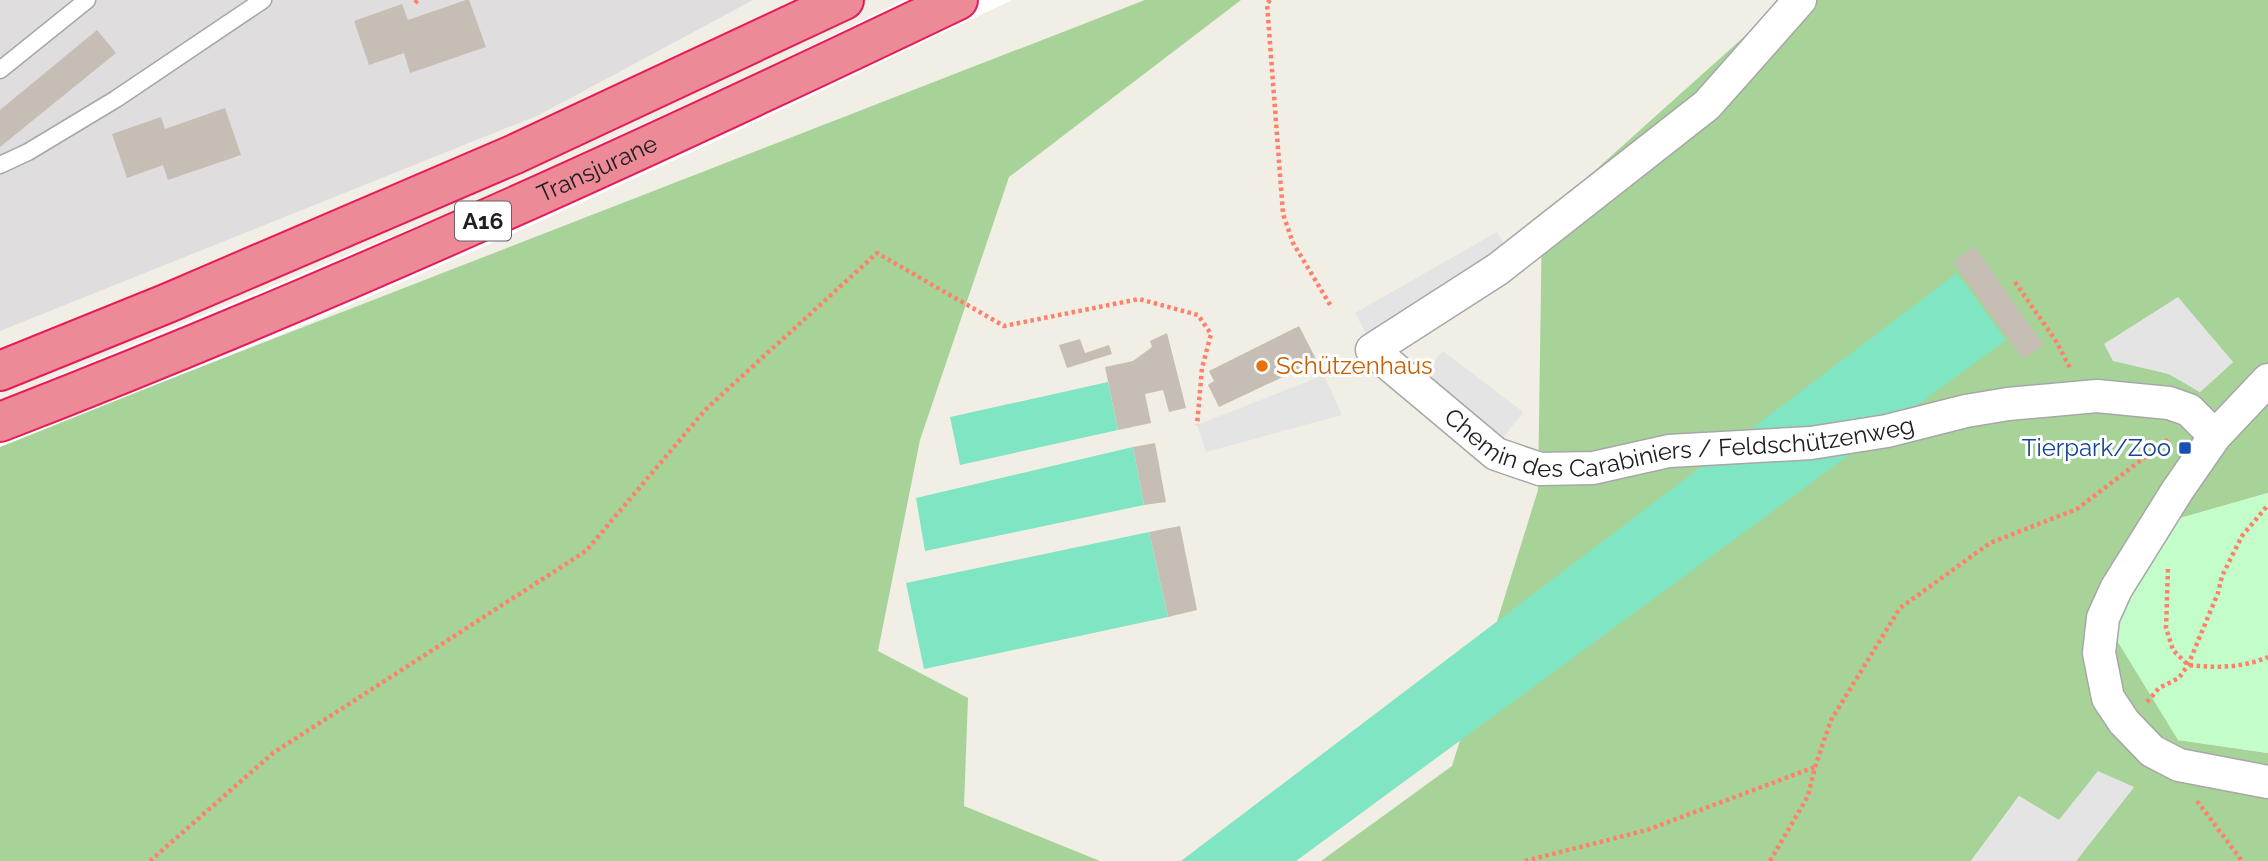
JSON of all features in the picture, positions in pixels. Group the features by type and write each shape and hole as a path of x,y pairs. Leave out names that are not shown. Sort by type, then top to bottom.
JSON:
{"highway":[{"name":"Transjurane","path":"0,371 168,303 515,154 844,0"},
{"name":"Transjurane","path":"0,422 145,366 374,270 686,130 958,0"}],"street":[{"name":"Chemin des Carabiniers / Feldschützenweg","path":"1800,0 1707,105 1497,269 1372,350 1496,454 1540,469 1593,468 1669,451 1811,443 1887,431 1966,411 2084,397 2169,403 2189,410 2206,427"},
{"path":"2268,380 2206,427 2157,523 2116,589 2103,618 2099,653 2108,698 2123,722 2152,751 2193,769 2268,782"}],"lane":[{"path":"0,69 87,0"},
{"path":"0,164 28,152 116,99 263,0"}],"path":[{"path":"1270,0 1267,4 1270,66 1283,214 1293,243 1332,308"},
{"path":"150,861 273,754 586,551 706,409 877,253 1004,326 1139,299 1198,315 1211,334 1202,369 1197,425"},
{"path":"2014,282 2056,341 2084,397"},
{"path":"1770,861 1808,796 1831,720 1900,608 1990,543 2077,509 2206,427"},
{"path":"2138,737 2144,705 2160,688 2179,678 2188,665 2218,593 2222,576 2242,536 2268,505"},
{"path":"2157,523 2168,548 2166,628 2173,650 2188,665 2216,668 2257,662 2268,657"},
{"path":"1525,861 1647,830 1815,767"},
{"path":"2193,769 2197,800 2242,861"}],"shaded area":[{"path":"0,0 753,0 539,115 0,331"},
{"path":"1497,232 1510,253 1367,335 1355,313"},
{"path":"2178,297 2233,362 2200,392 2169,374 2113,361 2104,344"},
{"path":"1443,351 1523,412 1503,438 1422,377"},
{"path":"1324,375 1342,415 1206,452 1197,425"},
{"path":"2098,771 2134,787 2076,861 1971,861 2019,796 2059,820"}],"green space":[{"path":"1145,0 1241,0 1009,177 920,440 878,651 968,698 964,806 1100,861 0,861 0,445"},
{"path":"1785,0 2268,0 2268,493 2177,519 2178,740 2268,753 2268,861 2076,861 2134,787 2058,820 2019,796 1971,861 1321,861 1452,766 1538,490 1542,218","holes":["2233,362 2200,392 2169,374 2145,368"]},
{"path":"1957,273 2006,340 1296,861 1181,861"},
{"path":"1108,382 1118,430 960,465 950,417"},
{"path":"1133,447 1144,505 925,551 916,498"},
{"path":"2268,493 2268,753 2178,740 2111,631 2177,519"},
{"path":"1149,532 1168,617 924,669 906,583"}],"pier":[{"path":"904,0 1012,0 712,143 510,235 297,328 0,447 0,400 462,207 770,66"}],"building":[{"path":"469,0 486,47 410,73 404,53 369,65 354,21 402,4 408,20"},
{"path":"97,30 116,53 0,147 0,110"},
{"path":"225,108 241,155 168,180 163,165 127,178 112,134 161,117 165,129"},
{"path":"1974,246 2043,345 2023,359 1953,262"},
{"name":"Schützenhaus","path":"1299,326 1317,361 1219,407 1208,385 1214,381 1209,371"},
{"path":"1167,333 1186,408 1169,412 1163,390 1145,394 1151,423 1118,430 1105,367 1133,361 1152,347 1150,341"},
{"path":"1080,339 1085,353 1109,345 1112,354 1067,368 1059,345"},
{"path":"1155,443 1166,502 1144,505 1133,447"},
{"path":"1180,526 1197,610 1168,617 1149,532"}],"place":[{"name":"Schützenhaus","path":"1262,366"},
{"name":"Tierpark/Zoo","path":"2185,448"}]}
